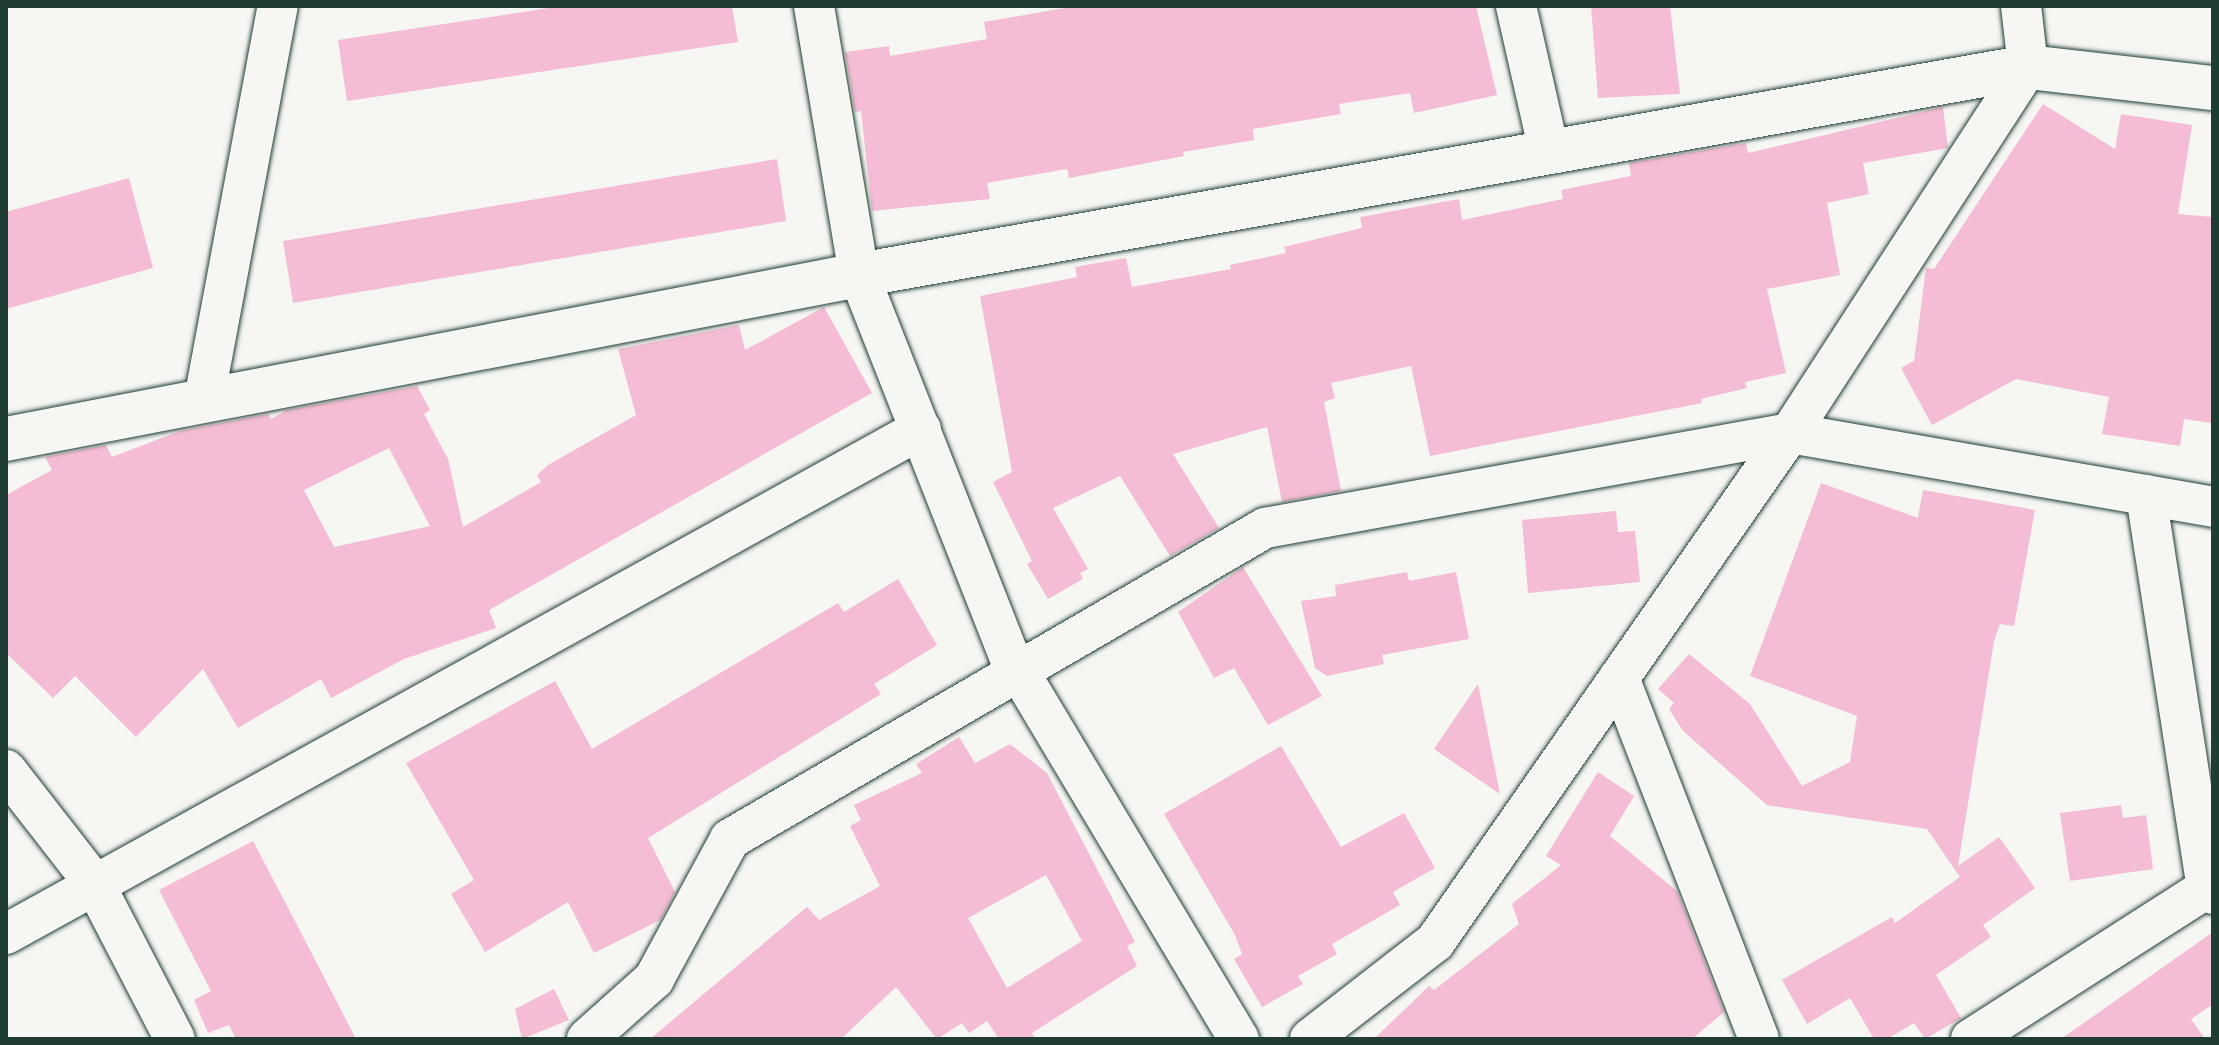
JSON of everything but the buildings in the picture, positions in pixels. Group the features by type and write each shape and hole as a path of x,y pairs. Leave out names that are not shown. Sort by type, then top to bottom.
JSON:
{"street":[{"path":"204,400 278,6"},
{"path":"814,6 859,275 1019,670 1239,1039"},
{"path":"1516,6 1549,151"},
{"path":"1310,1039 1435,942 1790,433 2028,67 2021,6"},
{"path":"6,439 859,275 2028,67 2213,88"},
{"path":"6,934 921,429"},
{"path":"587,1039 654,979 730,839 1265,528 1790,433 2213,507"},
{"path":"1971,1039 2210,891 2146,495"},
{"path":"1619,678 1759,1039"},
{"path":"6,770 94,883 175,1039"}]}
